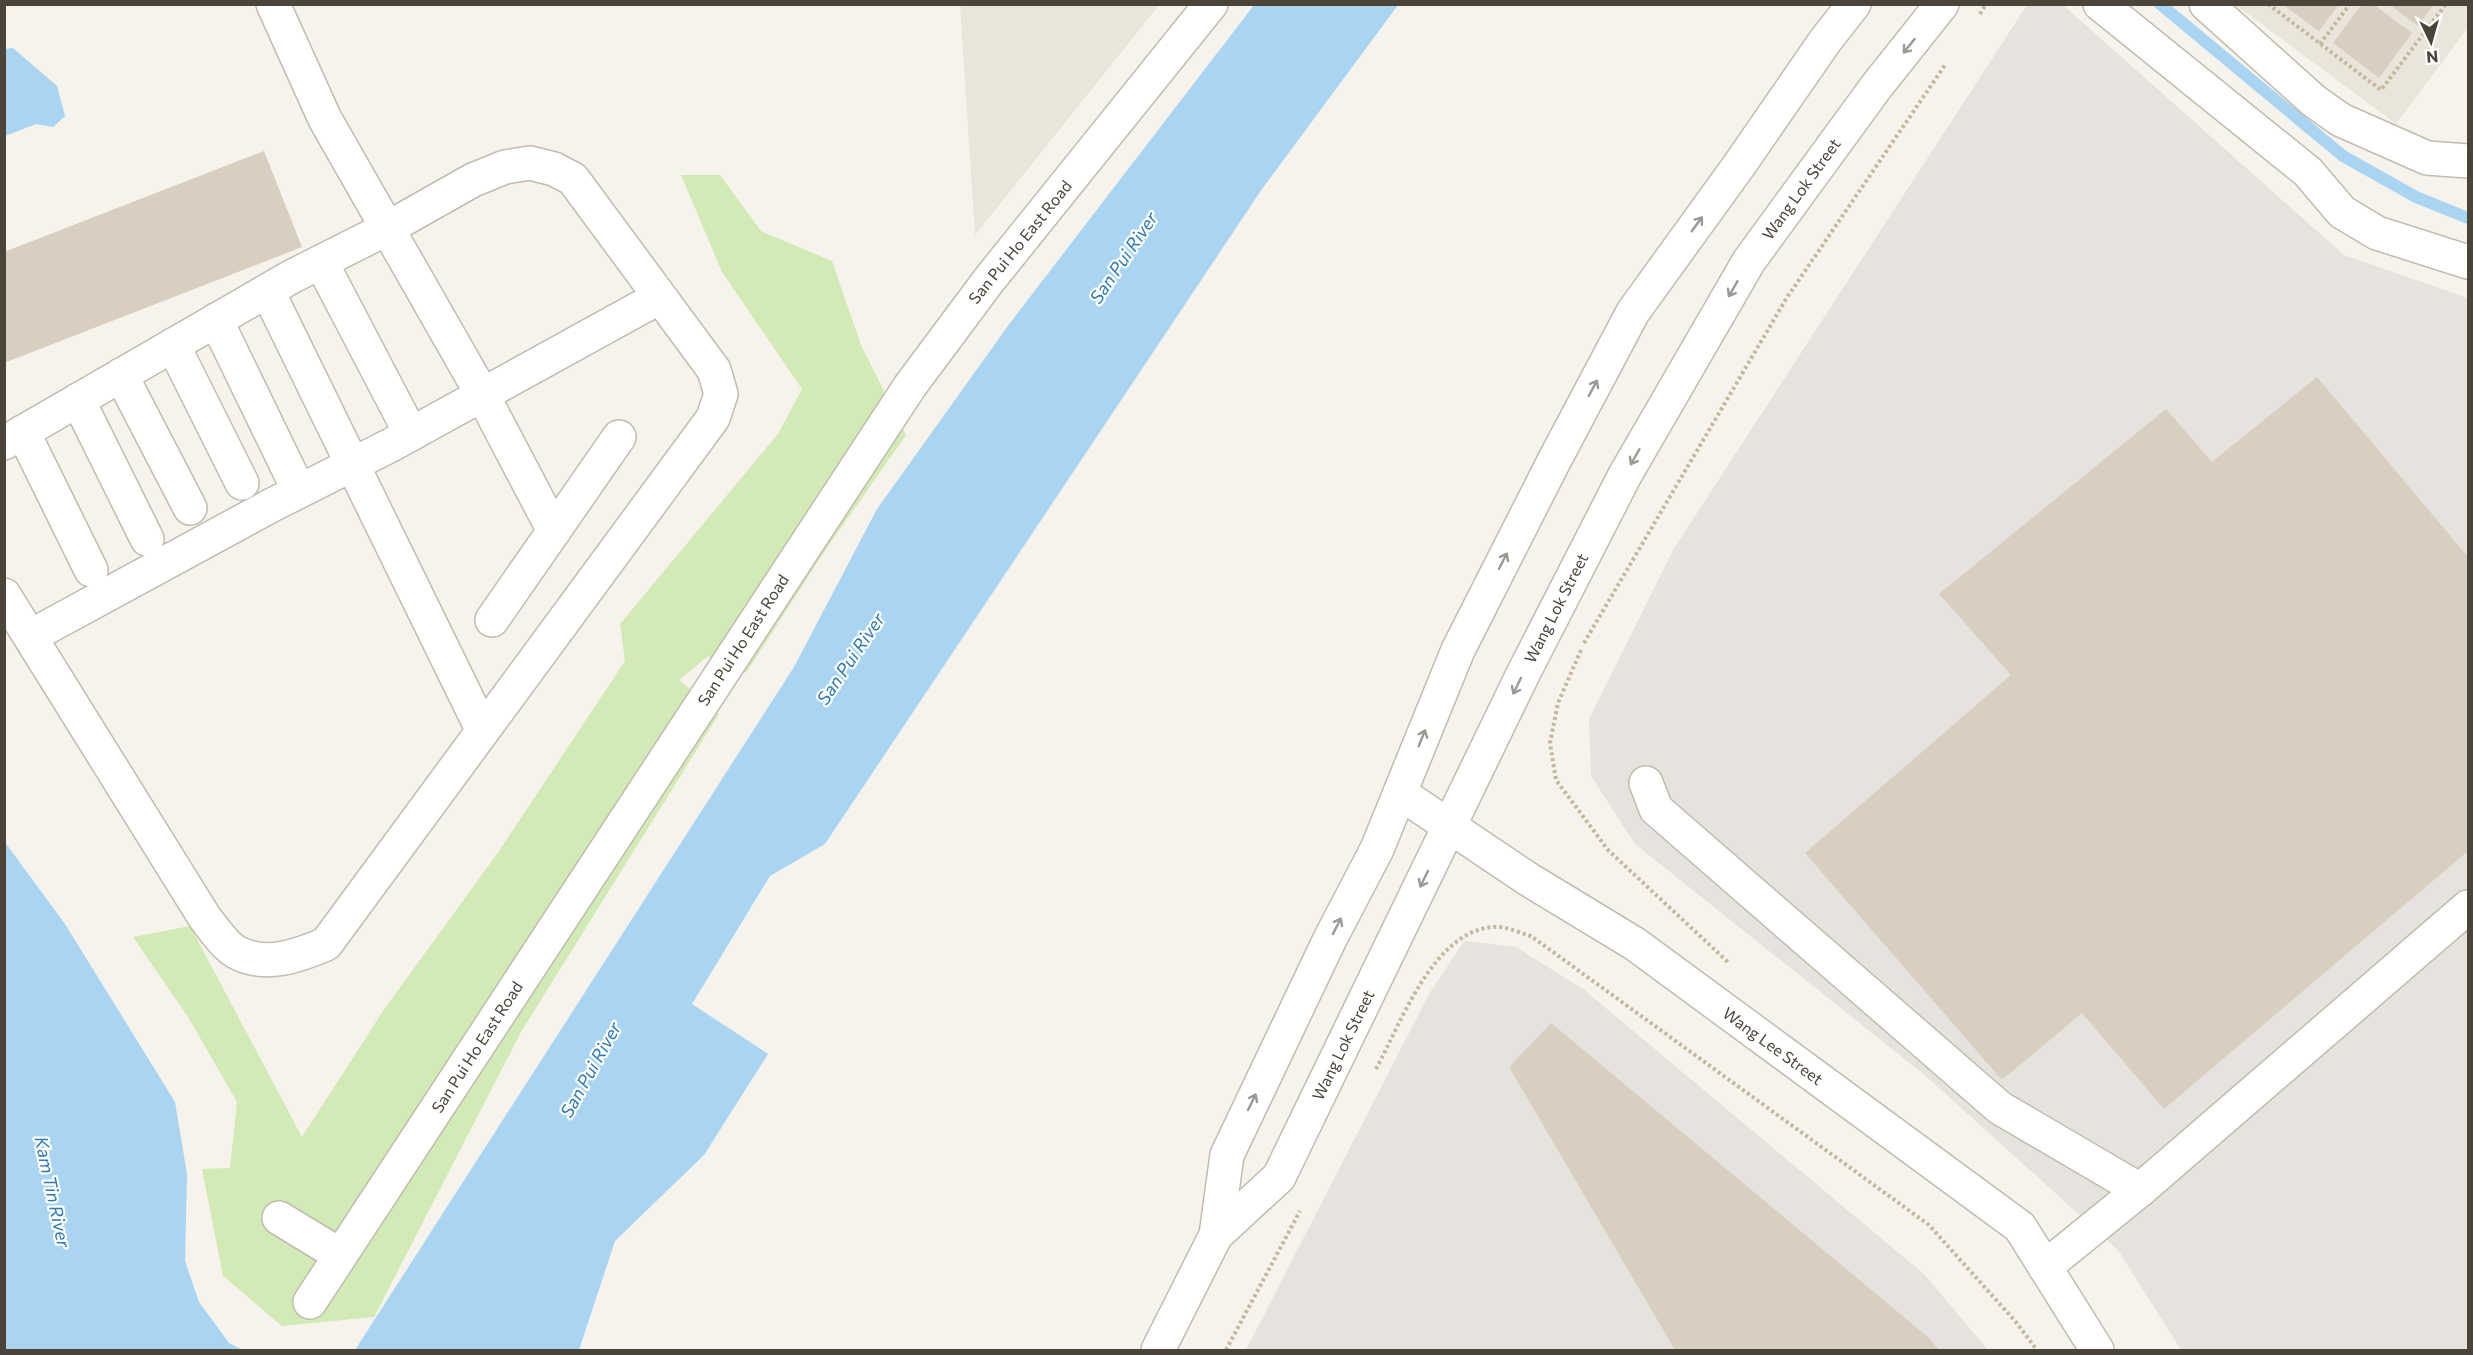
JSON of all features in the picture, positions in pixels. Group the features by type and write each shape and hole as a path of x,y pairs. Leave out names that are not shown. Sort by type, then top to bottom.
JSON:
{"street":[{"path":"273,4 306,81 482,394 554,531"},
{"name":"San Pui Ho East Road","path":"310,1302 910,386 989,280 1211,4"},
{"name":"Wang Lok Street","path":"1158,1350 1216,1235 1227,1155 1330,939 1377,849 1458,650 1633,312 1825,40 1854,4"},
{"name":"Wang Lok Street","path":"1216,1235 1279,1177 1523,674 1624,475 1749,261 1876,87 1942,4"},
{"path":"2100,4 2308,172 2343,212 2377,233 2469,262"},
{"path":"2206,4 2313,101 2341,120 2427,158 2467,162"},
{"path":"4,595 205,918 235,952 265,961 302,955 326,944 713,418 721,394 714,370 658,298 573,180 555,169 530,163 505,167 474,180 321,262 14,437 95,584"},
{"path":"321,262 411,434"},
{"path":"268,292 482,729"},
{"path":"31,636 95,584 286,498 411,434 658,298"},
{"path":"216,320 286,498"},
{"path":"173,345 242,483"},
{"path":"121,375 190,508"},
{"path":"78,400 147,539"},
{"path":"492,620 619,437"},
{"path":"1646,783 1656,809 2000,1108 2140,1190"},
{"name":"Wang Lee Street","path":"1400,793 1635,944 2020,1227 2097,1350"},
{"path":"2045,1267 2140,1190 2469,907"},
{"path":"279,1218 340,1256"}],"path":[{"path":"1973,24 1986,4"},
{"path":"2268,4 2381,90 2446,4"},
{"path":"2320,44 2350,4"},
{"path":"1734,968 1608,850 1556,780 1550,743 1558,703 1582,647 1786,299 1946,63"},
{"path":"1496,927 1531,936 1929,1225 2037,1350"}],"shaded area":[{"path":"960,5 1159,5 975,235"},
{"path":"2027,5 2063,5 2344,255 2468,298 2468,1350 2181,1350 2118,1250 1927,1077 1635,844 1591,776 1589,719 1673,550"},
{"path":"2236,5 2468,5 2468,27 2396,124"},
{"path":"1464,941 1516,947 1583,989 1924,1274 1988,1350 1246,1350 1429,994"}],"green space":[{"path":"681,175 720,175 761,231 832,261 861,345 906,435 822,555 746,673 708,656 679,680 719,714 521,1032 374,1317 282,1326 223,1276 202,1169 230,1168 237,1102 188,1017 133,937 190,926 302,1137 383,1011 499,851 625,661 620,624 778,434 802,389 722,272"}],"water":[{"name":"San Pui River","path":"1254,5 1398,5 1262,189 825,844 770,876 692,1004 768,1054 704,1155 615,1241 579,1350 355,1350 794,667 877,509 1010,323"},
{"path":"13,48 57,86 65,116 53,127 36,124 5,136 5,49"},
{"name":"Kam Tin River","path":"4,841 65,924 175,1102 187,1174 185,1261 199,1302 229,1343 243,1350 5,1350"}],"building":[{"path":"2282,4 2339,4 2319,31"},
{"path":"2362,4 2373,4 2412,33 2379,78 2333,43"},
{"path":"2389,4 2434,4 2418,26"},
{"path":"264,151 302,247 4,363 4,252"},
{"path":"2317,377 2468,557 2468,851 2164,1109 2082,1013 2002,1080 1805,853 2011,675 1939,594 2166,409 2212,462"},
{"path":"1551,1023 1929,1338 1939,1350 1675,1350 1509,1067"}],"waterway":[{"path":"2160,4 2343,156 2416,197 2468,218"}]}
